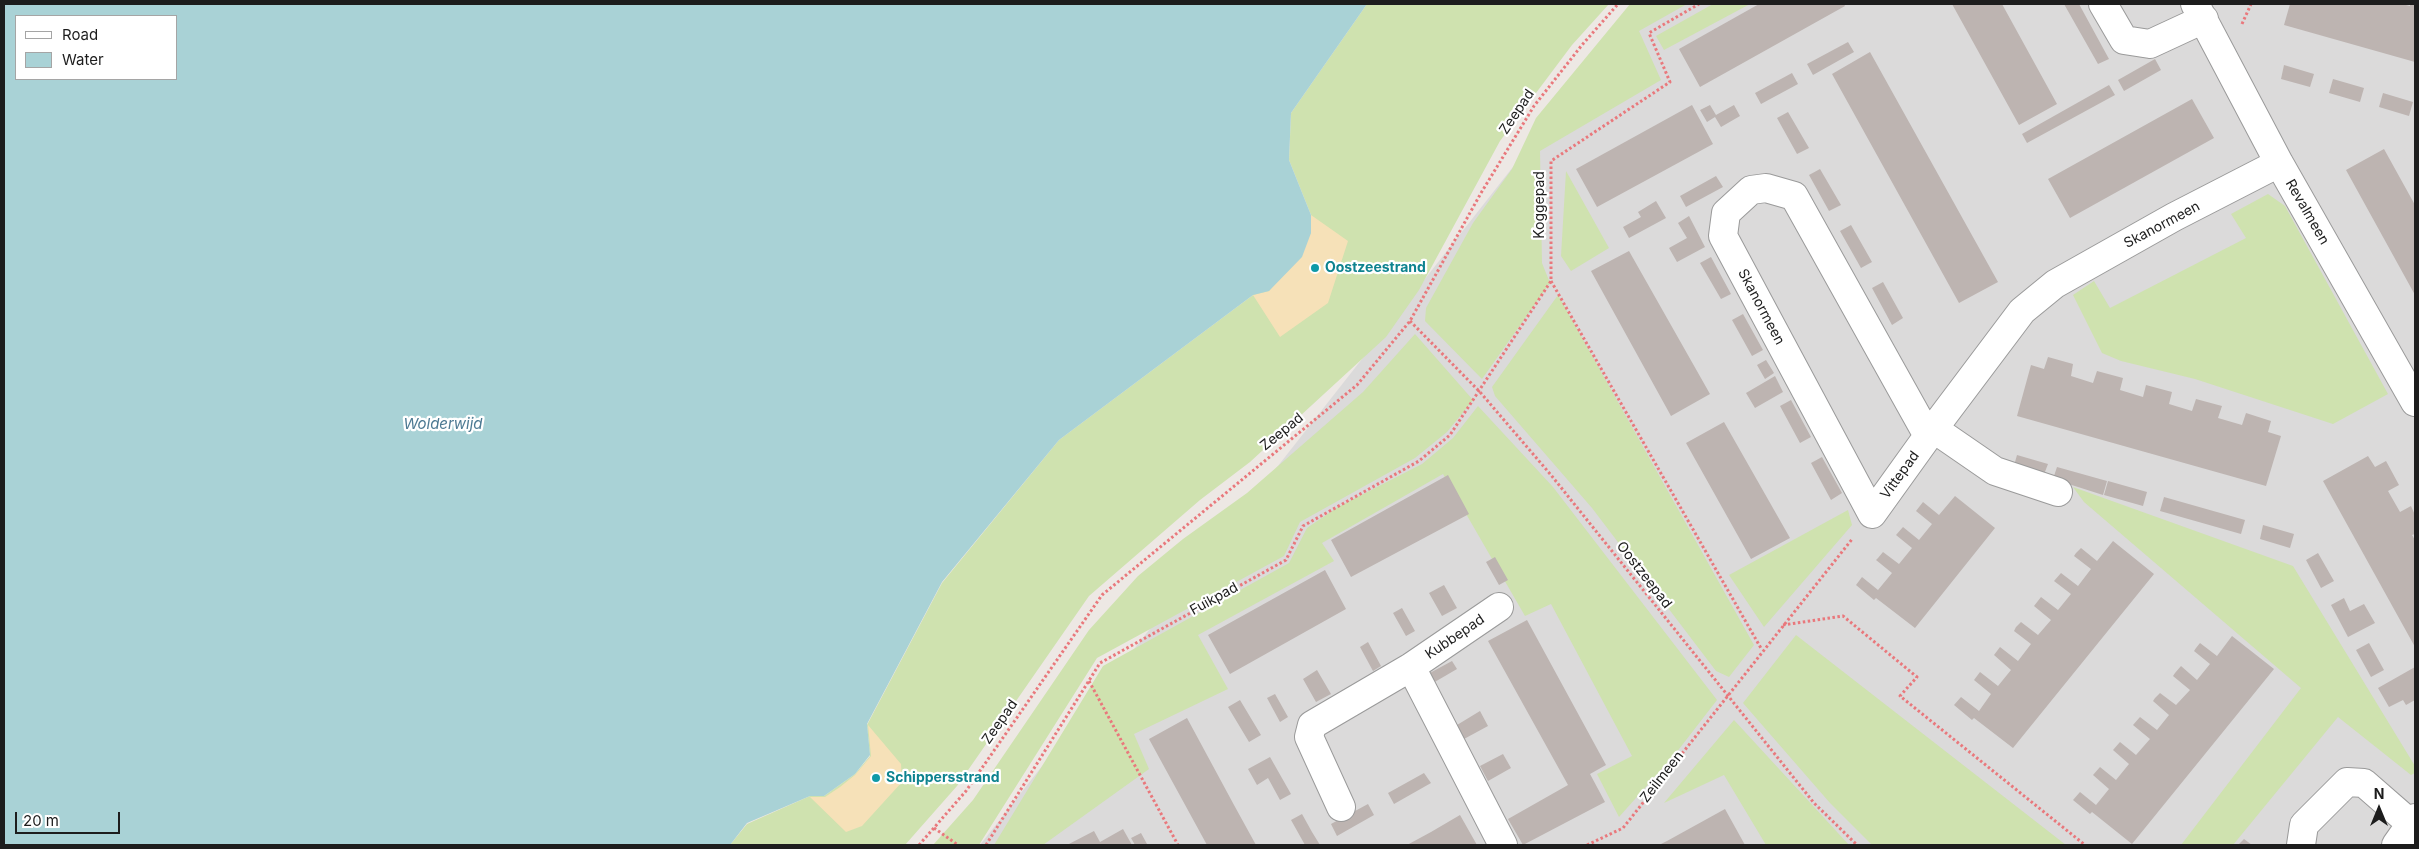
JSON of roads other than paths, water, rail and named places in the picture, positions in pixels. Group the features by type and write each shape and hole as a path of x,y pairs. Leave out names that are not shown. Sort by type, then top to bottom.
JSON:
{"street":[{"name":"Revalmeen","path":"2103,4 2124,40 2150,44 2199,11 2279,163 2415,402"},
{"name":"Skanormeen","path":"1931,432 2022,311 2055,284 2174,218 2279,163"},
{"name":"Skanormeen","path":"1872,514 1722,236 1726,213 1751,190 1766,188 1794,196 1931,432 1995,471 2058,492"},
{"name":"Vittepad","path":"1872,514 1931,432"},
{"name":"Kubbepad","path":"1410,668 1499,607"},
{"path":"1341,807 1309,737 1312,725 1410,668 1503,845"},
{"path":"2301,845 2304,825 2346,782 2364,783 2407,829"}],"water":[{"name":"Wolderwijd","path":"4,4 1367,4 1291,113 1289,160 1311,215 1311,233 1302,257 1269,291 1253,295 1059,440 942,582 867,724 870,755 855,774 824,796 810,796 747,823 730,845 4,845"}],"place":[{"name":"Oostzeestrand","path":"1315,268"},
{"name":"Schippersstrand","path":"876,778"}]}
